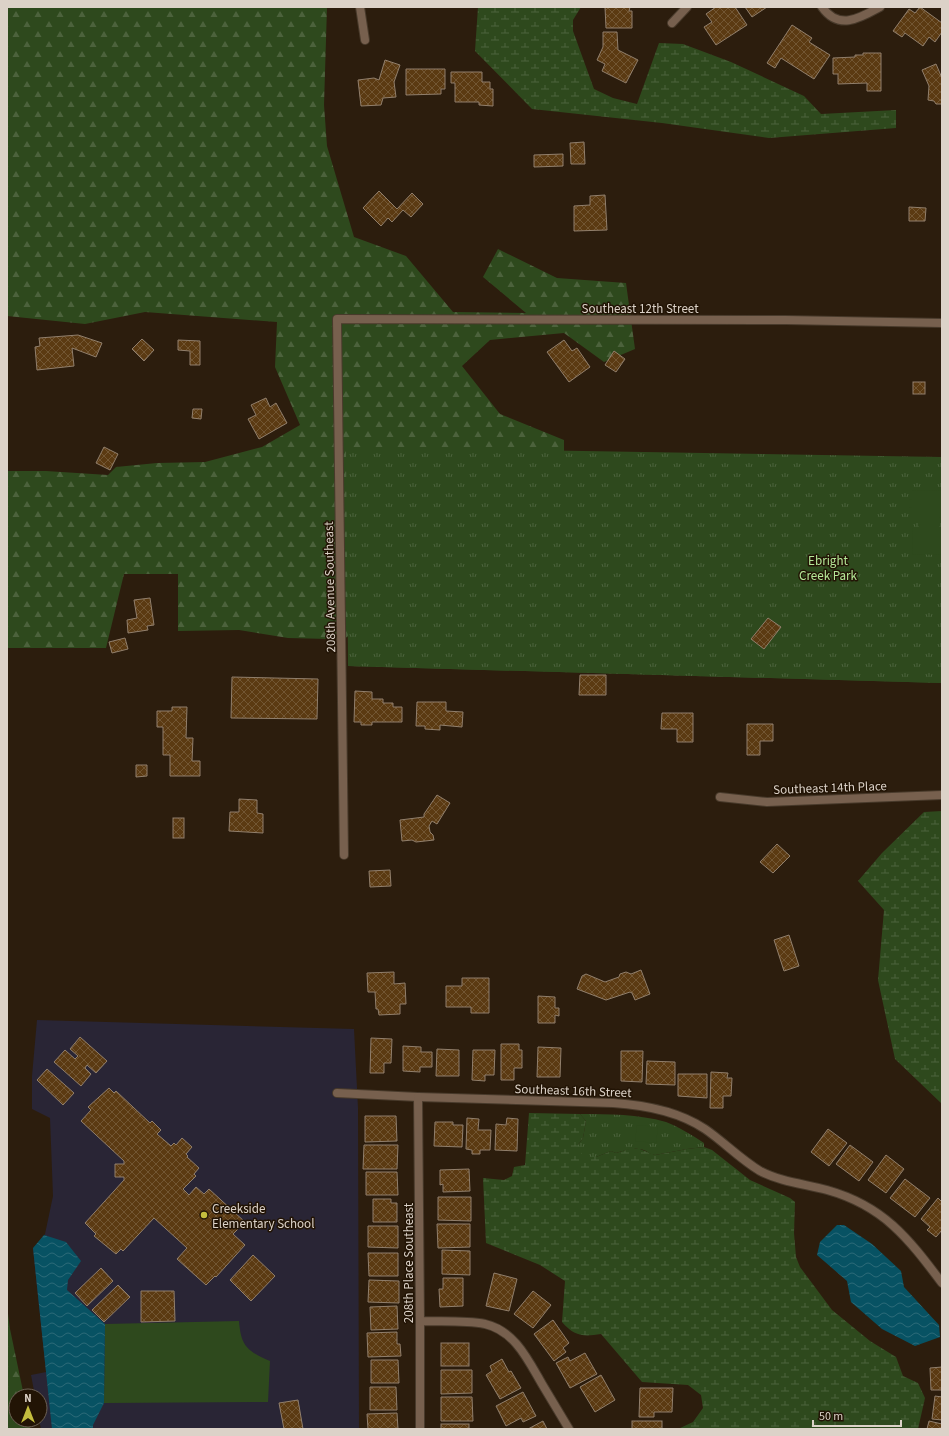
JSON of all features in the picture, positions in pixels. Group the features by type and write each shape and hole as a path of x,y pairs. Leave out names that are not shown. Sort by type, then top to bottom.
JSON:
{"street":[{"path":"360,7 365,40"},
{"path":"672,23 687,7"},
{"path":"822,7 825,12 833,18 852,21 880,7"},
{"name":"Southeast 12th Street","path":"337,319 786,320 942,323"},
{"name":"208th Avenue Southeast","path":"337,319 344,855"},
{"name":"Southeast 14th Place","path":"720,797 767,802 942,795"},
{"name":"Southeast 16th Street","path":"337,1093 636,1104 657,1108 688,1120 705,1129 743,1160 761,1171 787,1182 828,1191 854,1200 878,1213 902,1233 942,1283"},
{"name":"208th Place Southeast","path":"418,1097 420,1429"},
{"path":"420,1321 472,1322 486,1324 497,1328 507,1335 523,1351 569,1429"}],"shaded area":[{"name":"Creekside Elementary School","path":"37,1020 354,1029 358,1108 359,1429 41,1429 48,1428 48,1388 33,1388 31,1375 46,1372 33,1249 45,1234 53,1196 50,1118 32,1109 32,1076"}],"green space":[{"path":"7,7 327,7 324,105 327,146 354,237 406,256 453,312 526,313 483,277 498,249 557,278 626,283 635,349 604,362 564,333 490,340 462,366 500,414 564,440 564,488 942,683 348,666 348,636 346,638 329,639 288,638 239,630 178,631 178,574 124,574 106,648 7,648 7,471 46,471 108,475 116,467 157,463 205,462 262,447 300,425 275,367 277,322 145,312 85,324 7,316"},
{"path":"478,7 581,7 573,20 573,31 594,89 613,98 637,104 659,43 683,44 731,62 804,96 821,114 896,110 896,128 769,138 662,123 532,109 475,51"},
{"name":"Ebright Creek Park","path":"346,447 942,457 942,683 348,666"},
{"path":"912,490 942,491 942,517 939,518 939,528 942,528 942,555 912,554 913,528 919,528 919,517 912,517 912,508 909,507 909,500 912,499"},
{"path":"942,811 942,1104 895,1059 878,980 884,910 858,881 882,853 924,812"},
{"path":"529,1113 580,1114 586,1121 583,1138 578,1145 596,1157 611,1151 616,1153 629,1149 640,1149 655,1155 704,1147 712,1150 750,1180 790,1198 795,1202 794,1233 796,1257 800,1267 832,1310 870,1341 896,1357 903,1376 918,1383 925,1398 918,1429 678,1429 693,1422 703,1408 701,1395 688,1385 642,1382 601,1334 584,1335 575,1333 566,1327 562,1322 565,1281 540,1265 486,1243 483,1178 504,1180 512,1176 514,1167 525,1165"},
{"path":"580,1114 613,1114 655,1119 681,1129 704,1143 704,1147 655,1155 646,1151 635,1149 616,1153 611,1151 596,1157 584,1157 578,1148 578,1145 583,1138 586,1121"},
{"path":"637,1125 658,1127 656,1143 635,1141"},
{"path":"7,1306 10,1329 22,1388 8,1388 8,1428 30,1429 7,1429"},
{"path":"239,1321 241,1336 247,1347 251,1351 270,1361 268,1402 104,1403 105,1324"}],"water":[{"path":"837,1225 844,1225 872,1244 901,1271 904,1287 939,1325 940,1337 915,1346 882,1329 851,1302 847,1281 817,1255 820,1242"},
{"path":"44,1235 66,1242 81,1261 68,1280 67,1290 105,1324 104,1403 93,1425 93,1429 52,1429 33,1248"}],"building":[{"path":"605,7 630,7 629,11 632,11 632,28 606,28"},
{"path":"716,7 735,7 747,25 716,45 704,27 712,22 706,14"},
{"path":"745,7 767,7 752,17"},
{"path":"920,7 942,23 942,32 935,42 929,37 923,46 905,33 902,37 893,31 909,9 915,13"},
{"path":"792,25 812,38 809,42 830,55 814,79 781,58 775,68 767,63"},
{"path":"603,32 617,32 618,50 638,60 626,83 602,71 605,64 597,60 603,47"},
{"path":"863,53 881,53 881,91 867,91 867,83 838,84 838,74 833,74 833,58 855,57 855,55 863,55"},
{"path":"385,60 400,65 394,82 396,97 383,98 381,105 361,106 358,80 374,78 379,80"},
{"path":"936,64 942,78 942,104 936,104 934,101 928,100 929,86 922,70"},
{"path":"406,69 445,69 445,89 441,89 441,94 406,95"},
{"path":"451,72 482,72 482,82 490,82 490,89 493,89 493,106 479,105 479,102 455,102 455,83 451,83"},
{"path":"584,142 585,164 571,164 570,143"},
{"path":"563,154 563,166 534,167 534,155"},
{"path":"379,191 397,209 412,193 423,204 411,217 403,210 392,222 388,218 381,226 363,208"},
{"path":"605,195 607,230 574,231 574,206 590,205 590,196"},
{"path":"909,207 926,208 925,221 909,221"},
{"path":"78,335 102,343 96,357 72,348 74,366 37,370 35,347 40,346 39,338"},
{"path":"142,339 154,350 144,361 132,349"},
{"path":"178,340 200,341 200,365 190,365 190,351 178,350"},
{"path":"564,340 572,351 577,348 590,367 569,382 547,352"},
{"path":"614,351 625,359 616,372 605,365"},
{"path":"913,382 925,382 925,394 913,394"},
{"path":"266,398 270,407 276,403 287,423 259,439 248,419 256,415 251,405"},
{"path":"193,409 202,409 201,419 192,418"},
{"path":"104,447 118,454 110,470 96,463"},
{"path":"150,598 154,625 147,626 148,630 128,633 127,620 137,618 134,600"},
{"path":"768,618 781,627 764,649 751,639"},
{"path":"125,638 128,649 112,653 109,642"},
{"path":"580,675 606,675 606,695 579,695"},
{"path":"232,677 318,679 317,719 231,718"},
{"path":"355,691 372,692 372,699 383,699 383,703 393,703 393,707 402,707 402,722 372,722 372,725 361,725 361,722 354,722"},
{"path":"417,702 446,702 446,711 463,712 462,727 440,725 440,730 425,729 425,726 416,726"},
{"path":"172,707 187,707 186,738 193,738 192,761 200,761 200,776 170,776 170,755 163,755 163,727 157,727 157,711 172,711"},
{"path":"662,713 693,713 693,742 677,742 677,729 661,729"},
{"path":"747,724 773,724 773,741 760,741 760,755 747,755"},
{"path":"136,765 147,765 147,776 136,777"},
{"path":"437,795 450,803 437,824 432,821 429,826 434,840 416,842 412,840 402,841 400,820 424,817 424,814"},
{"path":"239,799 257,800 257,813 263,814 263,833 229,831 230,812 239,812"},
{"path":"173,818 184,818 184,838 173,838"},
{"path":"777,844 790,856 773,873 760,862"},
{"path":"390,870 391,886 370,887 369,871"},
{"path":"789,935 799,966 784,971 774,940"},
{"path":"641,970 650,994 635,1000 630,992 606,1000 577,989 582,976 586,974 605,982 619,977 620,974 626,972 631,974"},
{"path":"394,972 394,984 405,983 406,1004 400,1004 400,1014 379,1015 378,1009 376,1009 375,992 368,992 367,973"},
{"path":"462,978 489,978 489,1013 471,1013 471,1007 446,1007 446,986 462,986"},
{"path":"538,996 555,997 555,1008 559,1008 559,1016 555,1015 555,1023 538,1023"},
{"path":"80,1037 107,1061 96,1073 87,1065 85,1068 91,1074 81,1086 54,1062 65,1050 75,1059 78,1056 70,1049"},
{"path":"371,1038 392,1039 391,1063 384,1063 384,1073 370,1073"},
{"path":"501,1044 519,1044 519,1050 522,1050 522,1068 514,1068 514,1080 501,1080"},
{"path":"403,1046 421,1047 421,1052 432,1052 432,1067 420,1067 420,1072 403,1071"},
{"path":"538,1047 561,1048 560,1077 537,1077"},
{"path":"437,1049 459,1050 459,1076 436,1076"},
{"path":"473,1050 495,1050 494,1075 485,1075 485,1081 472,1080"},
{"path":"621,1051 643,1051 642,1082 621,1081"},
{"path":"647,1061 675,1062 675,1085 646,1084"},
{"path":"47,1069 74,1093 63,1105 37,1080"},
{"path":"711,1072 728,1073 727,1078 732,1078 731,1096 723,1096 723,1108 710,1108"},
{"path":"678,1074 707,1074 707,1098 678,1096"},
{"path":"109,1088 114,1093 116,1091 150,1123 152,1121 161,1130 157,1134 171,1146 174,1143 176,1145 182,1138 192,1147 186,1154 188,1156 187,1157 199,1168 194,1174 196,1176 183,1189 189,1195 196,1187 204,1194 209,1189 245,1222 233,1234 245,1245 216,1277 215,1276 206,1285 177,1259 187,1248 154,1218 123,1251 121,1249 116,1254 94,1236 96,1234 85,1223 124,1180 124,1177 115,1177 115,1164 124,1164 124,1161 81,1121 91,1110 88,1107"},
{"path":"365,1116 396,1116 397,1141 365,1142"},
{"path":"467,1118 479,1119 478,1130 491,1130 490,1150 480,1150 480,1154 472,1154 472,1150 466,1149"},
{"path":"507,1118 518,1119 517,1151 495,1150 496,1124 506,1125"},
{"path":"435,1122 453,1122 453,1125 463,1125 462,1147 434,1146"},
{"path":"828,1129 847,1143 829,1166 811,1152"},
{"path":"364,1145 398,1145 397,1169 363,1169"},
{"path":"850,1145 873,1162 859,1181 836,1164"},
{"path":"886,1155 904,1169 886,1193 868,1180"},
{"path":"469,1169 470,1191 443,1192 443,1184 440,1185 440,1170"},
{"path":"366,1172 397,1172 398,1195 366,1195"},
{"path":"905,1179 930,1198 915,1217 890,1198"},
{"path":"438,1197 471,1197 471,1221 438,1220"},
{"path":"938,1198 942,1202 942,1230 936,1237 927,1230 930,1227 921,1219"},
{"path":"373,1199 391,1199 391,1203 397,1203 397,1222 373,1222"},
{"path":"437,1224 470,1224 470,1247 438,1248"},
{"path":"368,1226 398,1226 398,1248 368,1247"},
{"path":"442,1250 470,1251 470,1275 442,1274"},
{"path":"368,1253 398,1253 398,1276 369,1276"},
{"path":"253,1255 275,1276 251,1301 230,1280"},
{"path":"101,1268 113,1281 87,1306 75,1293"},
{"path":"494,1273 517,1279 509,1311 486,1306"},
{"path":"443,1278 463,1278 463,1306 440,1307 439,1289 443,1289"},
{"path":"369,1280 399,1281 399,1303 368,1302"},
{"path":"118,1285 130,1297 104,1322 92,1310"},
{"path":"141,1291 174,1291 175,1321 141,1322"},
{"path":"533,1291 551,1305 533,1328 514,1314"},
{"path":"397,1306 398,1329 371,1330 370,1307"},
{"path":"553,1320 569,1343 563,1348 566,1352 554,1361 534,1334"},
{"path":"397,1332 397,1344 400,1344 401,1356 368,1357 367,1333"},
{"path":"441,1343 469,1343 469,1366 441,1366"},
{"path":"585,1353 597,1374 570,1388 556,1363 568,1357 570,1361"},
{"path":"502,1359 509,1372 511,1371 521,1388 500,1399 486,1375 492,1371 490,1366"},
{"path":"371,1360 398,1360 399,1383 371,1383"},
{"path":"942,1367 942,1390 931,1390 930,1368"},
{"path":"441,1370 472,1370 472,1393 441,1394"},
{"path":"601,1375 615,1400 595,1412 580,1387"},
{"path":"370,1387 396,1387 397,1410 370,1410"},
{"path":"640,1388 673,1388 672,1412 654,1412 654,1417 639,1417"},
{"path":"523,1392 536,1416 523,1422 521,1418 506,1426 496,1406"},
{"path":"935,1396 942,1397 942,1420 932,1419"},
{"path":"441,1397 472,1397 473,1421 441,1421"},
{"path":"298,1400 303,1429 284,1429 279,1403"},
{"path":"397,1413 398,1429 368,1429 367,1414"},
{"path":"543,1421 547,1429 528,1429"},
{"path":"632,1421 662,1421 662,1429 632,1429"},
{"path":"929,1421 942,1424 942,1429 927,1429"},
{"path":"441,1424 469,1424 469,1429 441,1429"}],"place":[{"name":"Creekside Elementary School","path":"204,1215"}]}
